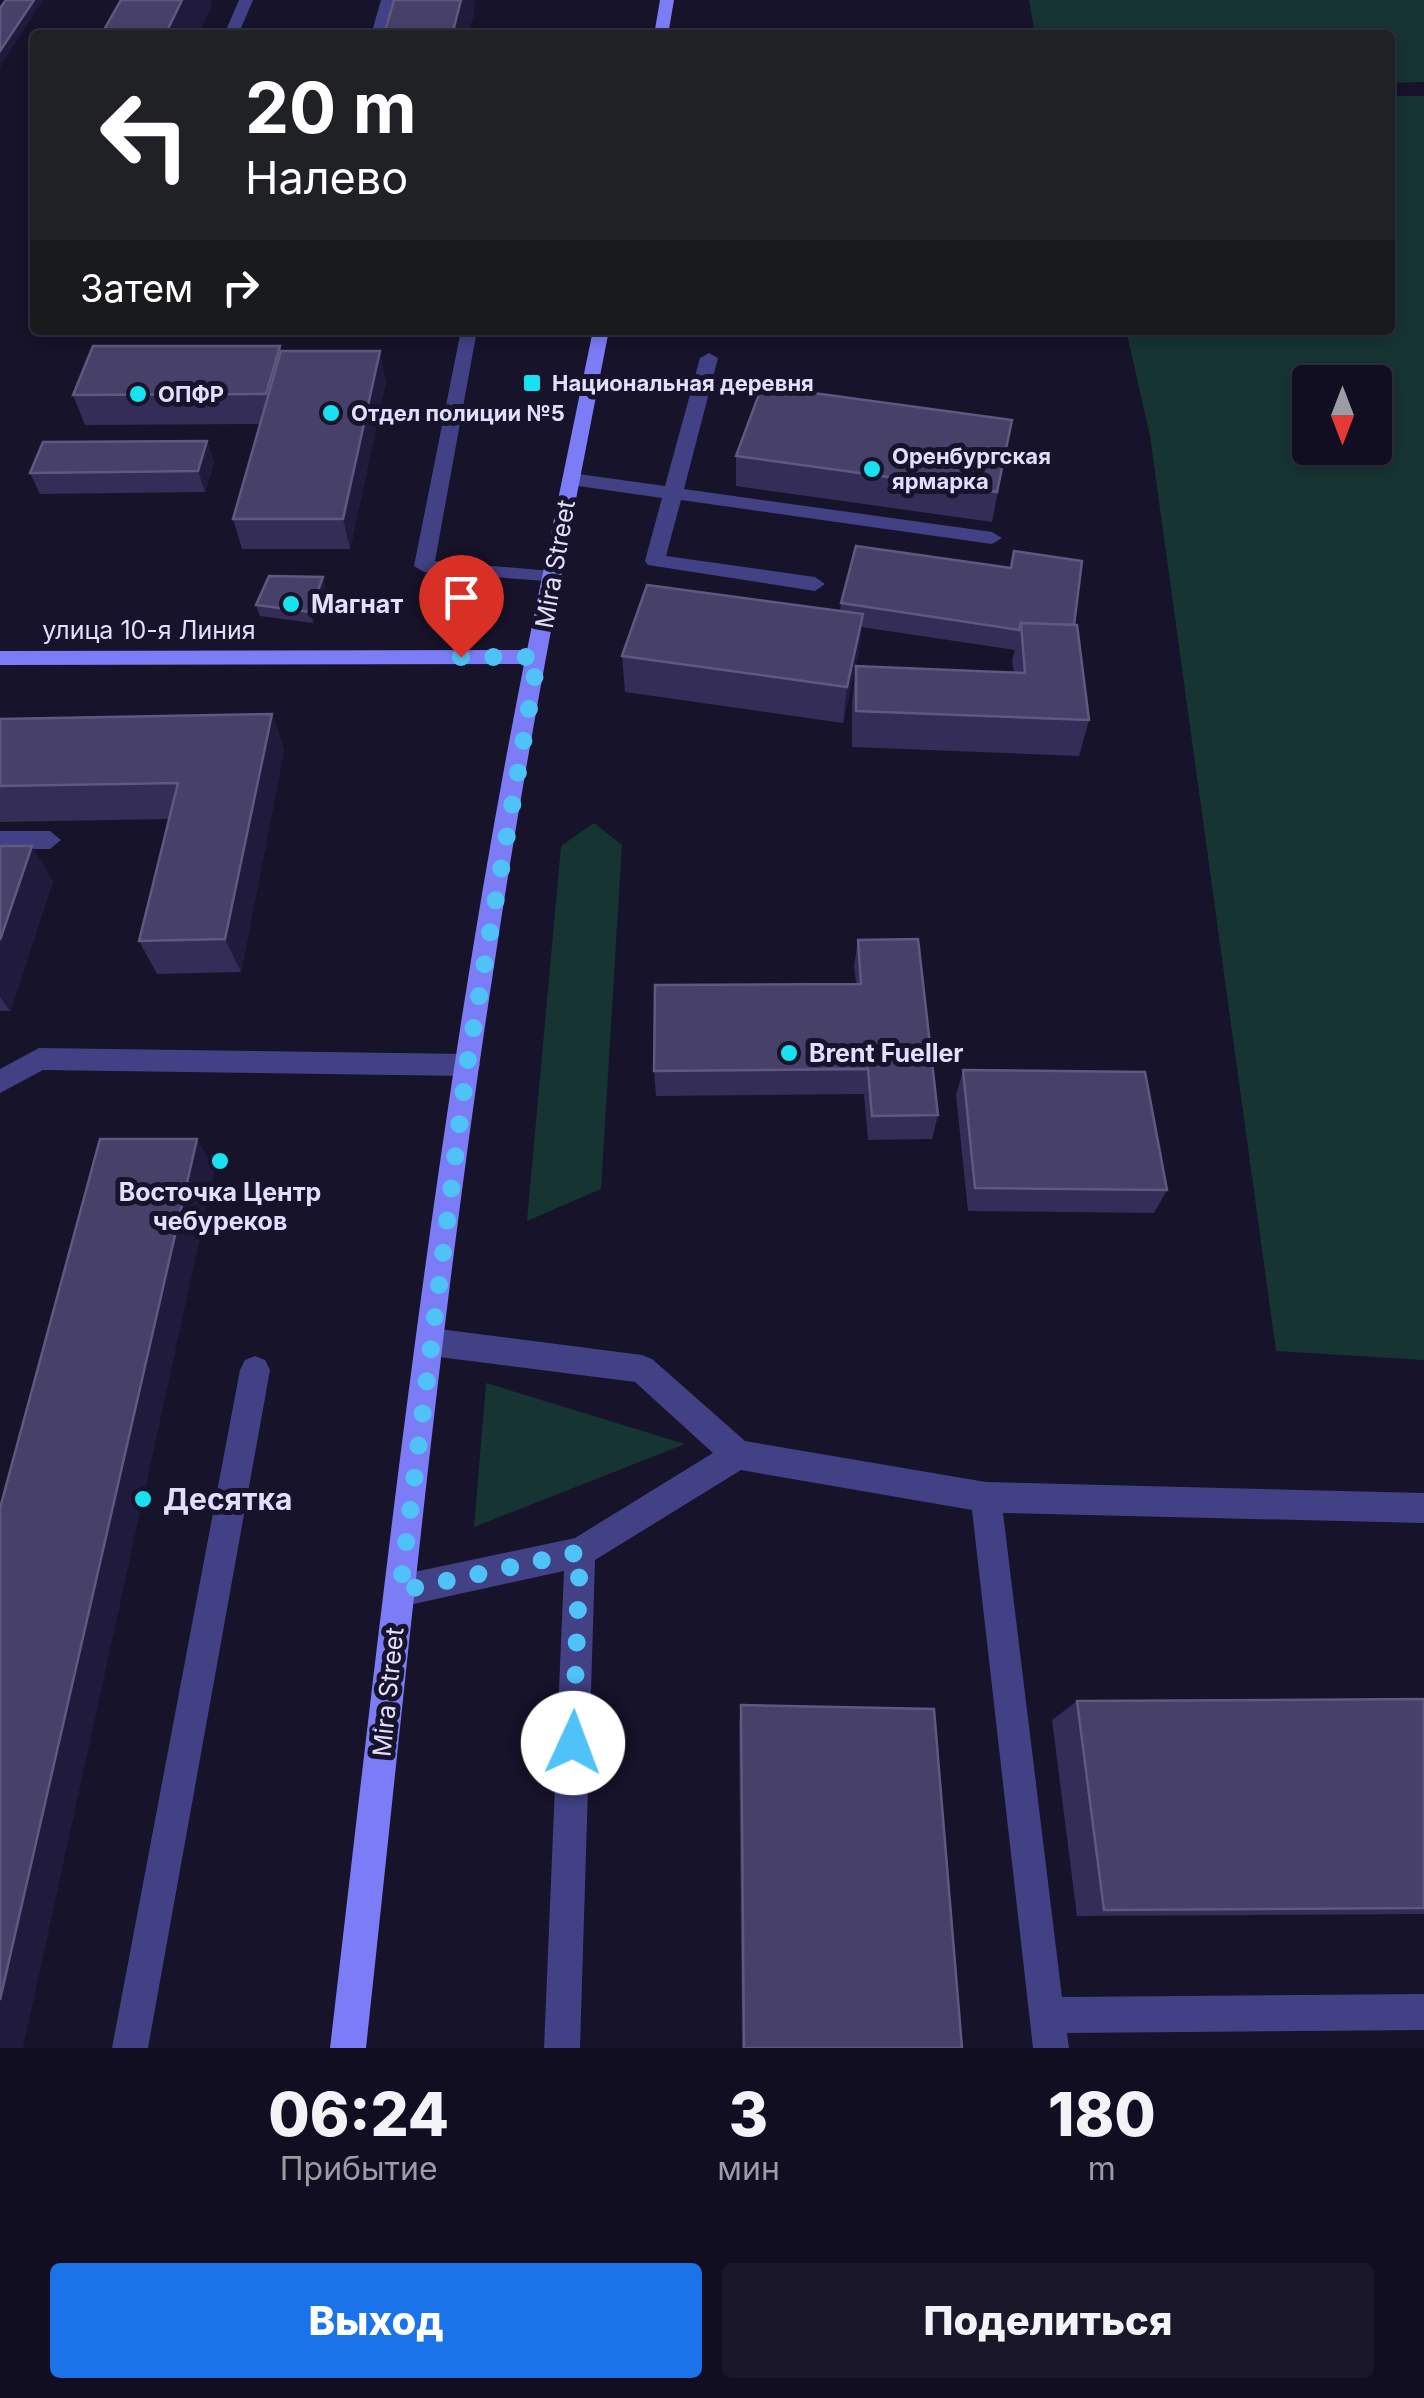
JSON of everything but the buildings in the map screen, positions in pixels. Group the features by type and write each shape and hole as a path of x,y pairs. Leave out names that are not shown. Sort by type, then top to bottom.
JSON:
{"main road":[{"path":"662,30 668,0"},
{"name":"Mira Street","path":"348,2048 430,1342 467,1065 552,577 601,335"},
{"name":"улица 10-я Линия","path":"0,658 538,657"}],"lane":[{"path":"233,30 246,0"},
{"path":"379,30 388,0"},
{"path":"468,335 424,566 552,577"},
{"path":"709,358 655,561 815,584"},
{"path":"571,479 992,538"},
{"path":"0,840 50,840"},
{"path":"0,1082 39,1059 467,1065"},
{"path":"430,1342 642,1369 738,1455 986,1497 1424,1508"},
{"path":"130,2048 255,1370"},
{"path":"400,1591 580,1552 738,1455"},
{"path":"986,1497 1048,2031 1424,2012"},
{"path":"562,2048 580,1552"}],"green space":[{"path":"1029,0 1424,0 1424,82 1395,83 1395,30 1034,30"},
{"path":"1395,96 1424,96 1424,1360 1276,1351 1150,436 1127,335 1395,335"},
{"path":"594,823 622,845 601,1189 527,1221 561,846"},
{"path":"486,1383 685,1444 474,1527"}],"place":[{"name":"Национальная деревня","path":"532,383"},
{"name":"ОПФР","path":"138,394"},
{"name":"Отдел полиции №5","path":"331,413"},
{"name":"Оренбургская ярмарка","path":"872,469"},
{"name":"Магнат","path":"291,604"},
{"name":"Brent Fueller","path":"789,1053"},
{"name":"Восточка Центр чебуреков","path":"220,1161"},
{"name":"Десятка","path":"143,1499"}],"route":[{"path":"461,657 538,657 467,1065 400,1591 580,1552 573,1743"}]}
